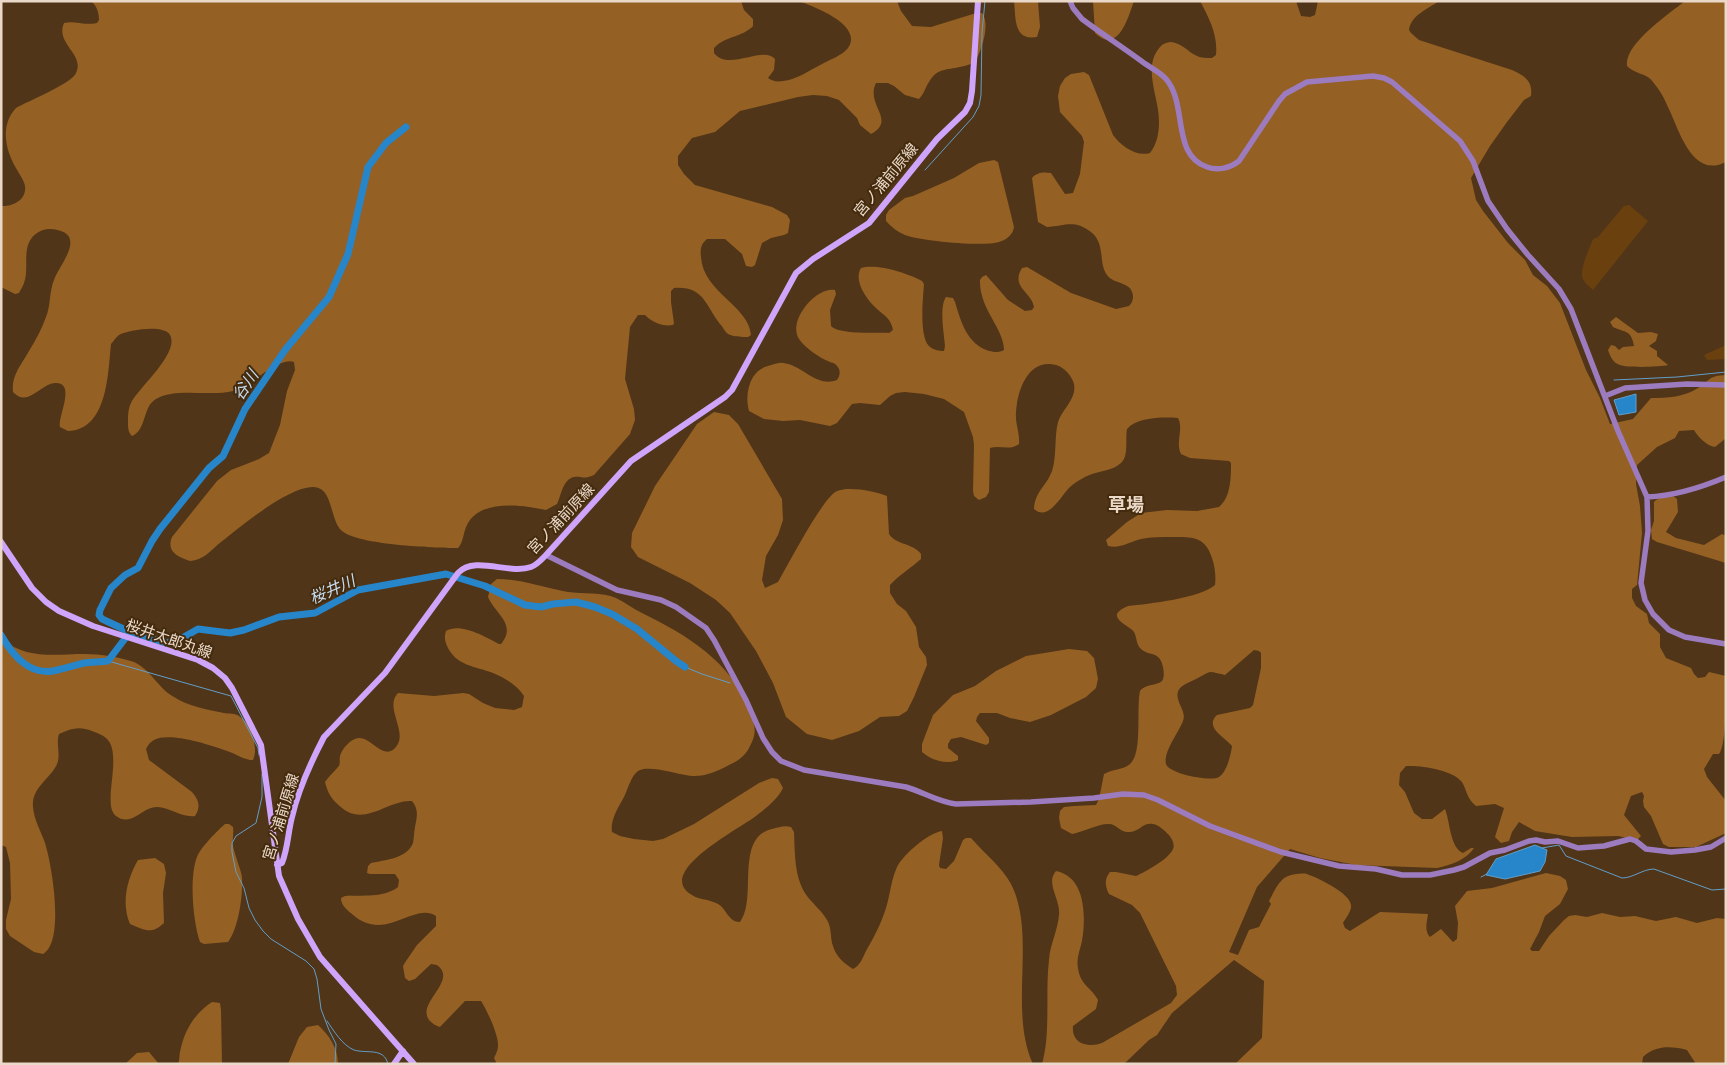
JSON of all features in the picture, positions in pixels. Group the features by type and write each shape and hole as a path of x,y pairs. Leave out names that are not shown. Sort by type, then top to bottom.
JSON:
{"main road":[{"name":"宮ノ浦前原線","path":"403,1051 320,957 298,919 282,885 277,865 282,863 286,853 297,800 324,737 385,673 462,569 470,566 525,569 533,566 546,555 631,461 725,398 732,390 796,273 813,259 869,223 937,139 966,112 972,91 978,1"},
{"name":"桜井太郎丸線","path":"1,542 28,582 46,602 66,615 207,664 219,672 232,688 261,745 277,865"},
{"path":"394,1064 403,1051 414,1064"}],"street":[{"path":"1070,1 1082,19 1165,78 1177,100 1184,143 1188,152 1194,160 1205,167 1214,169 1232,166 1239,161 1285,94 1307,82 1373,76 1384,78 1392,82 1460,141 1473,161 1488,201 1507,229 1559,289 1570,309 1618,431 1647,497 1648,531 1641,583 1645,600 1653,614 1669,630 1685,637 1726,644"},
{"path":"1605,396 1624,388 1688,384 1726,385"},
{"path":"1647,497 1681,493 1706,486 1726,477"},
{"path":"546,555 617,590 660,600 694,618 706,628 714,640 746,700 763,738 772,752 781,761 804,770 906,787 944,802 956,804 1031,802 1123,794 1144,795 1210,826 1281,852 1339,866 1376,869 1402,875 1430,875 1454,870 1464,867 1490,853 1505,850 1529,841 1558,841 1578,848 1604,846 1630,839 1646,849 1671,852 1695,850 1711,846 1726,838"}],"shaded area":[{"path":"91,1 741,1 744,10 753,19 753,26 749,30 718,44 714,48 714,53 720,58 728,60 762,55 770,56 775,59 774,70 768,78 773,81 798,77 846,51 851,40 849,32 835,18 798,1 897,1 901,11 912,26 931,27 982,13 986,24 982,46 974,63 937,73 919,99 905,95 888,83 876,83 874,98 881,123 878,129 871,134 860,125 857,118 839,100 827,96 813,95 740,111 715,132 692,138 678,156 678,165 695,185 772,207 787,215 790,220 788,233 762,243 755,265 752,267 746,266 742,254 725,239 707,239 701,247 701,257 709,280 743,316 751,335 741,337 728,334 703,298 692,290 684,288 674,288 671,291 673,325 662,325 645,315 638,315 630,327 625,379 634,409 635,420 630,434 594,475 585,478 570,478 563,488 557,504 546,510 515,506 493,507 474,515 466,526 458,548 415,546 364,540 342,531 338,526 324,492 319,488 312,487 302,489 277,501 240,527 207,554 199,559 190,561 174,553 171,547 172,537 217,481 231,470 269,453 280,425 287,391 295,370 294,362 280,363 248,384 233,391 164,395 156,399 148,407 140,429 132,436 128,426 130,405 169,351 170,335 161,330 138,330 116,337 111,344 107,384 103,398 91,421 81,428 68,431 60,427 65,401 65,388 61,384 50,384 34,394 24,397 18,396 13,392 15,376 46,317 52,285 68,254 70,240 67,235 55,229 40,231 35,234 31,238 27,249 25,279 19,293 15,294 1,287 1,206 18,202 25,191 24,182 9,153 6,129 11,115 16,108 58,87 76,73 77,60 63,37 62,30 64,23 97,23 99,20 98,12"},
{"path":"1014,1 1038,1 1040,27 1037,37 1029,37 1020,32 1017,27"},
{"path":"1093,1 1134,1 1121,32 1116,37 1110,40 1103,39 1095,33"},
{"path":"1200,1 1296,1 1301,16 1310,17 1315,15 1318,1 1439,1 1416,16 1410,25 1409,30 1411,33 1419,40 1512,70 1521,74 1531,86 1531,96 1524,100 1507,122 1471,178 1476,200 1508,243 1525,260 1533,275 1547,286 1560,303 1586,370 1610,424 1633,419 1651,398 1682,395 1693,391 1713,377 1726,375 1726,438 1715,447 1703,441 1694,430 1679,431 1675,438 1657,447 1637,465 1636,484 1642,533 1637,585 1632,589 1632,598 1636,606 1647,614 1649,623 1660,634 1660,647 1666,658 1691,668 1698,678 1705,677 1709,672 1726,676 1726,717 1722,748 1719,754 1713,754 1704,769 1707,777 1726,801 1726,833 1696,847 1669,847 1663,844 1651,816 1644,807 1642,792 1631,796 1624,815 1641,836 1637,840 1618,836 1572,837 1535,831 1519,822 1512,832 1509,841 1501,843 1495,837 1504,808 1495,804 1476,806 1469,798 1462,782 1452,774 1428,767 1406,766 1400,773 1399,785 1405,792 1414,813 1422,819 1432,819 1445,809 1455,846 1463,853 1474,848 1471,852 1458,861 1437,868 1356,865 1320,858 1290,849 1257,887 1229,952 1238,955 1249,930 1259,927 1271,904 1269,901 1277,887 1282,880 1292,875 1307,874 1340,891 1349,900 1351,905 1343,923 1345,928 1350,931 1380,912 1428,914 1426,929 1428,935 1430,937 1441,929 1453,942 1457,939 1458,923 1455,906 1467,891 1492,888 1546,873 1560,876 1566,880 1568,889 1560,904 1545,916 1530,949 1532,951 1539,951 1549,936 1564,920 1569,916 1575,915 1587,917 1602,913 1620,917 1635,916 1656,921 1676,917 1697,923 1717,918 1726,919 1726,1064 1696,1064 1687,1050 1670,1047 1658,1048 1648,1053 1643,1057 1642,1064 1235,1064 1262,1038 1264,981 1234,960 1172,1013 1157,1035 1149,1040 1124,1064 1042,1064 1047,1026 1049,960 1059,915 1052,881 1056,871 1066,875 1073,881 1082,899 1084,921 1078,968 1081,978 1098,1000 1096,1009 1073,1026 1073,1032 1078,1041 1087,1045 1102,1043 1171,1003 1177,995 1176,986 1140,913 1132,905 1109,894 1106,883 1110,872 1136,876 1162,861 1171,853 1174,847 1170,837 1160,827 1150,824 1132,832 1126,832 1108,824 1072,834 1061,828 1059,818 1060,811 1064,807 1096,805 1104,774 1130,764 1134,758 1138,741 1140,691 1143,688 1159,683 1163,679 1164,674 1160,659 1139,647 1134,632 1119,620 1117,614 1128,606 1187,597 1208,590 1215,585 1212,558 1206,545 1197,539 1153,537 1112,547 1108,546 1106,540 1141,513 1167,510 1197,511 1219,507 1228,492 1231,463 1229,461 1190,458 1181,454 1179,449 1180,422 1178,418 1144,420 1131,425 1127,429 1126,452 1121,463 1111,469 1092,474 1080,480 1069,488 1049,510 1039,512 1034,509 1036,498 1052,471 1058,422 1071,399 1074,389 1071,378 1059,366 1046,364 1038,366 1026,378 1017,404 1016,417 1019,444 1009,448 990,448 989,492 986,497 979,500 974,496 973,491 973,437 964,412 944,399 924,394 896,393 880,405 852,404 837,423 830,426 800,420 764,419 749,411 749,385 758,371 779,363 797,368 816,379 829,382 837,380 840,371 836,365 809,350 799,339 796,331 800,314 820,293 835,290 836,294 830,310 831,326 836,329 867,333 889,333 893,330 889,320 865,296 859,279 861,268 875,267 892,270 922,281 924,284 922,316 924,334 929,346 940,351 944,351 945,346 942,313 946,297 953,298 966,331 975,343 989,351 998,352 1004,350 1000,334 983,300 980,280 986,275 1008,300 1025,311 1032,310 1034,307 1030,297 1020,285 1019,280 1022,268 1027,267 1071,293 1116,309 1129,306 1133,299 1132,291 1126,285 1107,275 1104,270 1099,242 1091,232 1074,224 1047,227 1038,222 1032,178 1041,173 1051,173 1065,194 1073,193 1080,174 1084,142 1082,136 1060,112 1058,96 1060,86 1065,78 1071,74 1084,72 1089,75 1113,135 1120,143 1134,152 1150,153 1156,142 1159,125 1152,64 1161,46 1174,42 1200,57 1212,58 1216,55 1216,41 1210,20","holes":["1254,650 1261,653 1261,668 1253,705 1250,708 1217,715 1214,719 1214,728 1232,746 1228,763 1222,775 1215,778 1200,778 1182,774 1169,768 1166,764 1167,754 1184,718 1178,699 1180,688 1210,672 1225,675"]},
{"path":"1685,1 1726,1 1726,162 1714,166 1704,164 1688,148 1664,99 1650,79 1627,66 1628,57 1640,39"},
{"path":"994,160 998,162 1014,227 1011,235 1004,240 980,244 924,239 902,234 886,221 886,215 889,210 905,198 954,178 979,163"},
{"path":"1629,205 1648,221 1593,290 1584,281 1582,272 1593,239 1598,237 1624,206"},
{"path":"1616,317 1638,333 1651,332 1658,334 1656,341 1649,346 1657,351 1657,356 1668,365 1629,367 1615,363 1608,350 1611,345 1619,350 1623,347 1634,346 1629,334 1613,327 1610,322"},
{"path":"1726,345 1726,359 1707,360 1704,355"},
{"path":"714,412 729,415 738,424 782,499 783,520 778,535 766,556 762,580 765,588 778,582 823,505 837,491 848,489 862,490 887,496 889,534 892,538 918,550 921,554 921,559 890,585 890,593 897,604 906,611 916,627 919,647 926,657 927,665 907,711 899,716 880,717 859,731 832,740 807,734 786,717 773,683 756,651 730,613 716,600 690,583 638,557 631,547 632,533 655,486 697,424"},
{"path":"1664,496 1673,496 1677,499 1678,512 1666,532 1676,538 1704,545 1722,534 1726,536 1726,563 1652,539 1654,502"},
{"path":"497,579 524,582 568,592 599,594 616,598 691,640 719,663 731,677 741,692 754,725 755,733 749,748 741,758 717,771 703,775 694,776 650,769 638,771 632,779 613,819 612,832 634,839 653,841 663,839 694,824 759,783 772,778 778,779 783,788 772,802 757,815 700,854 689,865 683,876 683,886 692,895 718,904 733,920 740,922 745,912 750,856 754,844 760,835 772,829 784,826 791,827 794,832 797,873 803,889 827,920 836,954 853,969 858,966 880,925 895,872 900,862 916,845 942,831 943,838 939,865 940,868 946,869 954,861 963,840 971,838 1007,878 1018,904 1022,926 1023,949 1023,1020 1026,1043 1033,1064 497,1064 494,1058 498,1048 497,1036 481,1001 465,1001 440,1027 431,1022 427,1014 427,1007 443,978 442,971 437,965 431,964 415,979 409,981 405,978 403,966 417,945 436,926 436,916 427,913 418,914 387,924 376,925 364,922 352,914 346,909 341,900 345,896 366,896 386,893 398,887 399,880 395,874 370,874 367,873 368,866 371,863 401,856 410,848 413,843 416,807 412,801 395,804 368,814 359,815 351,813 342,808 333,799 325,782 339,766 340,756 344,748 355,739 365,740 384,751 394,749 400,736 393,706 394,699 398,693 434,696 463,693 469,694 495,708 514,710 522,707 524,696 514,685 497,675 455,658 445,641 446,631 458,628 465,629 501,644 507,631 506,625 488,597 491,584"},
{"path":"1,639 11,646 31,653 97,655 116,657 134,662 145,669 164,689 185,703 239,716 249,727 255,746 253,760 250,760 208,745 178,738 169,737 153,741 146,749 149,760 192,792 198,801 198,810 195,816 189,816 157,807 125,820 116,816 112,810 113,755 111,745 106,738 88,729 79,728 59,734 59,754 56,767 39,787 33,800 35,816 48,854 55,902 54,935 50,947 43,954 34,952 10,936 6,929 11,899 10,863 6,847 1,845"},
{"path":"1069,649 1087,651 1094,658 1098,679 1096,688 1086,697 1051,715 1030,722 997,713 980,713 976,721 989,738 989,743 986,745 961,737 951,739 948,748 958,756 958,760 949,762 939,761 922,752 922,744 933,715 953,695 975,686 996,671 1026,656"},
{"path":"225,824 233,827 233,846 242,877 240,911 232,936 228,942 204,944 200,942 194,912 193,876 197,857"},
{"path":"155,858 164,864 166,873 163,893 164,923 155,929 148,930 130,924 126,908 126,891 138,860"},
{"path":"212,1002 220,1003 222,1064 178,1064 187,1030 200,1012"},
{"path":"318,1025 332,1042 338,1058 338,1064 288,1064 299,1037 307,1027"},
{"path":"149,1052 159,1064 125,1064 137,1053"}],"water":[{"path":"1636,394 1636,412 1619,415 1614,400"},
{"path":"1535,845 1547,850 1545,862 1540,871 1505,879 1486,875 1496,859"}],"waterway":[{"path":"925,170 973,117 979,106 985,1"},
{"name":"谷川","path":"406,127 386,143 368,167 348,254 329,297 285,350 245,409 223,456 209,468 160,529 138,568 125,575 111,588 99,615 102,619 130,632 166,643 184,637 198,629 230,633 279,617 315,613 358,590 446,574 485,586 525,605 541,607 576,602 595,607 612,614 637,629 685,667"},
{"path":"1614,380 1726,372"},
{"name":"桜井川","path":"1,635 22,662 36,670 53,671 84,663 108,661 130,632"},
{"path":"108,661 231,696 258,748 259,755"},
{"path":"685,667 730,683"},
{"path":"262,774 262,797 256,823 236,836 232,843 236,872 244,888 249,908 263,931 271,939 306,961 314,969 321,1009 336,1044 335,1064"},
{"path":"1542,848 1559,845 1566,856 1622,878 1654,869 1712,890 1726,889"},
{"path":"1481,877 1487,874"},
{"path":"327,1021 350,1048 379,1053 383,1055 388,1064"}],"district":[{"name":"草場","path":"1126,505"}]}
